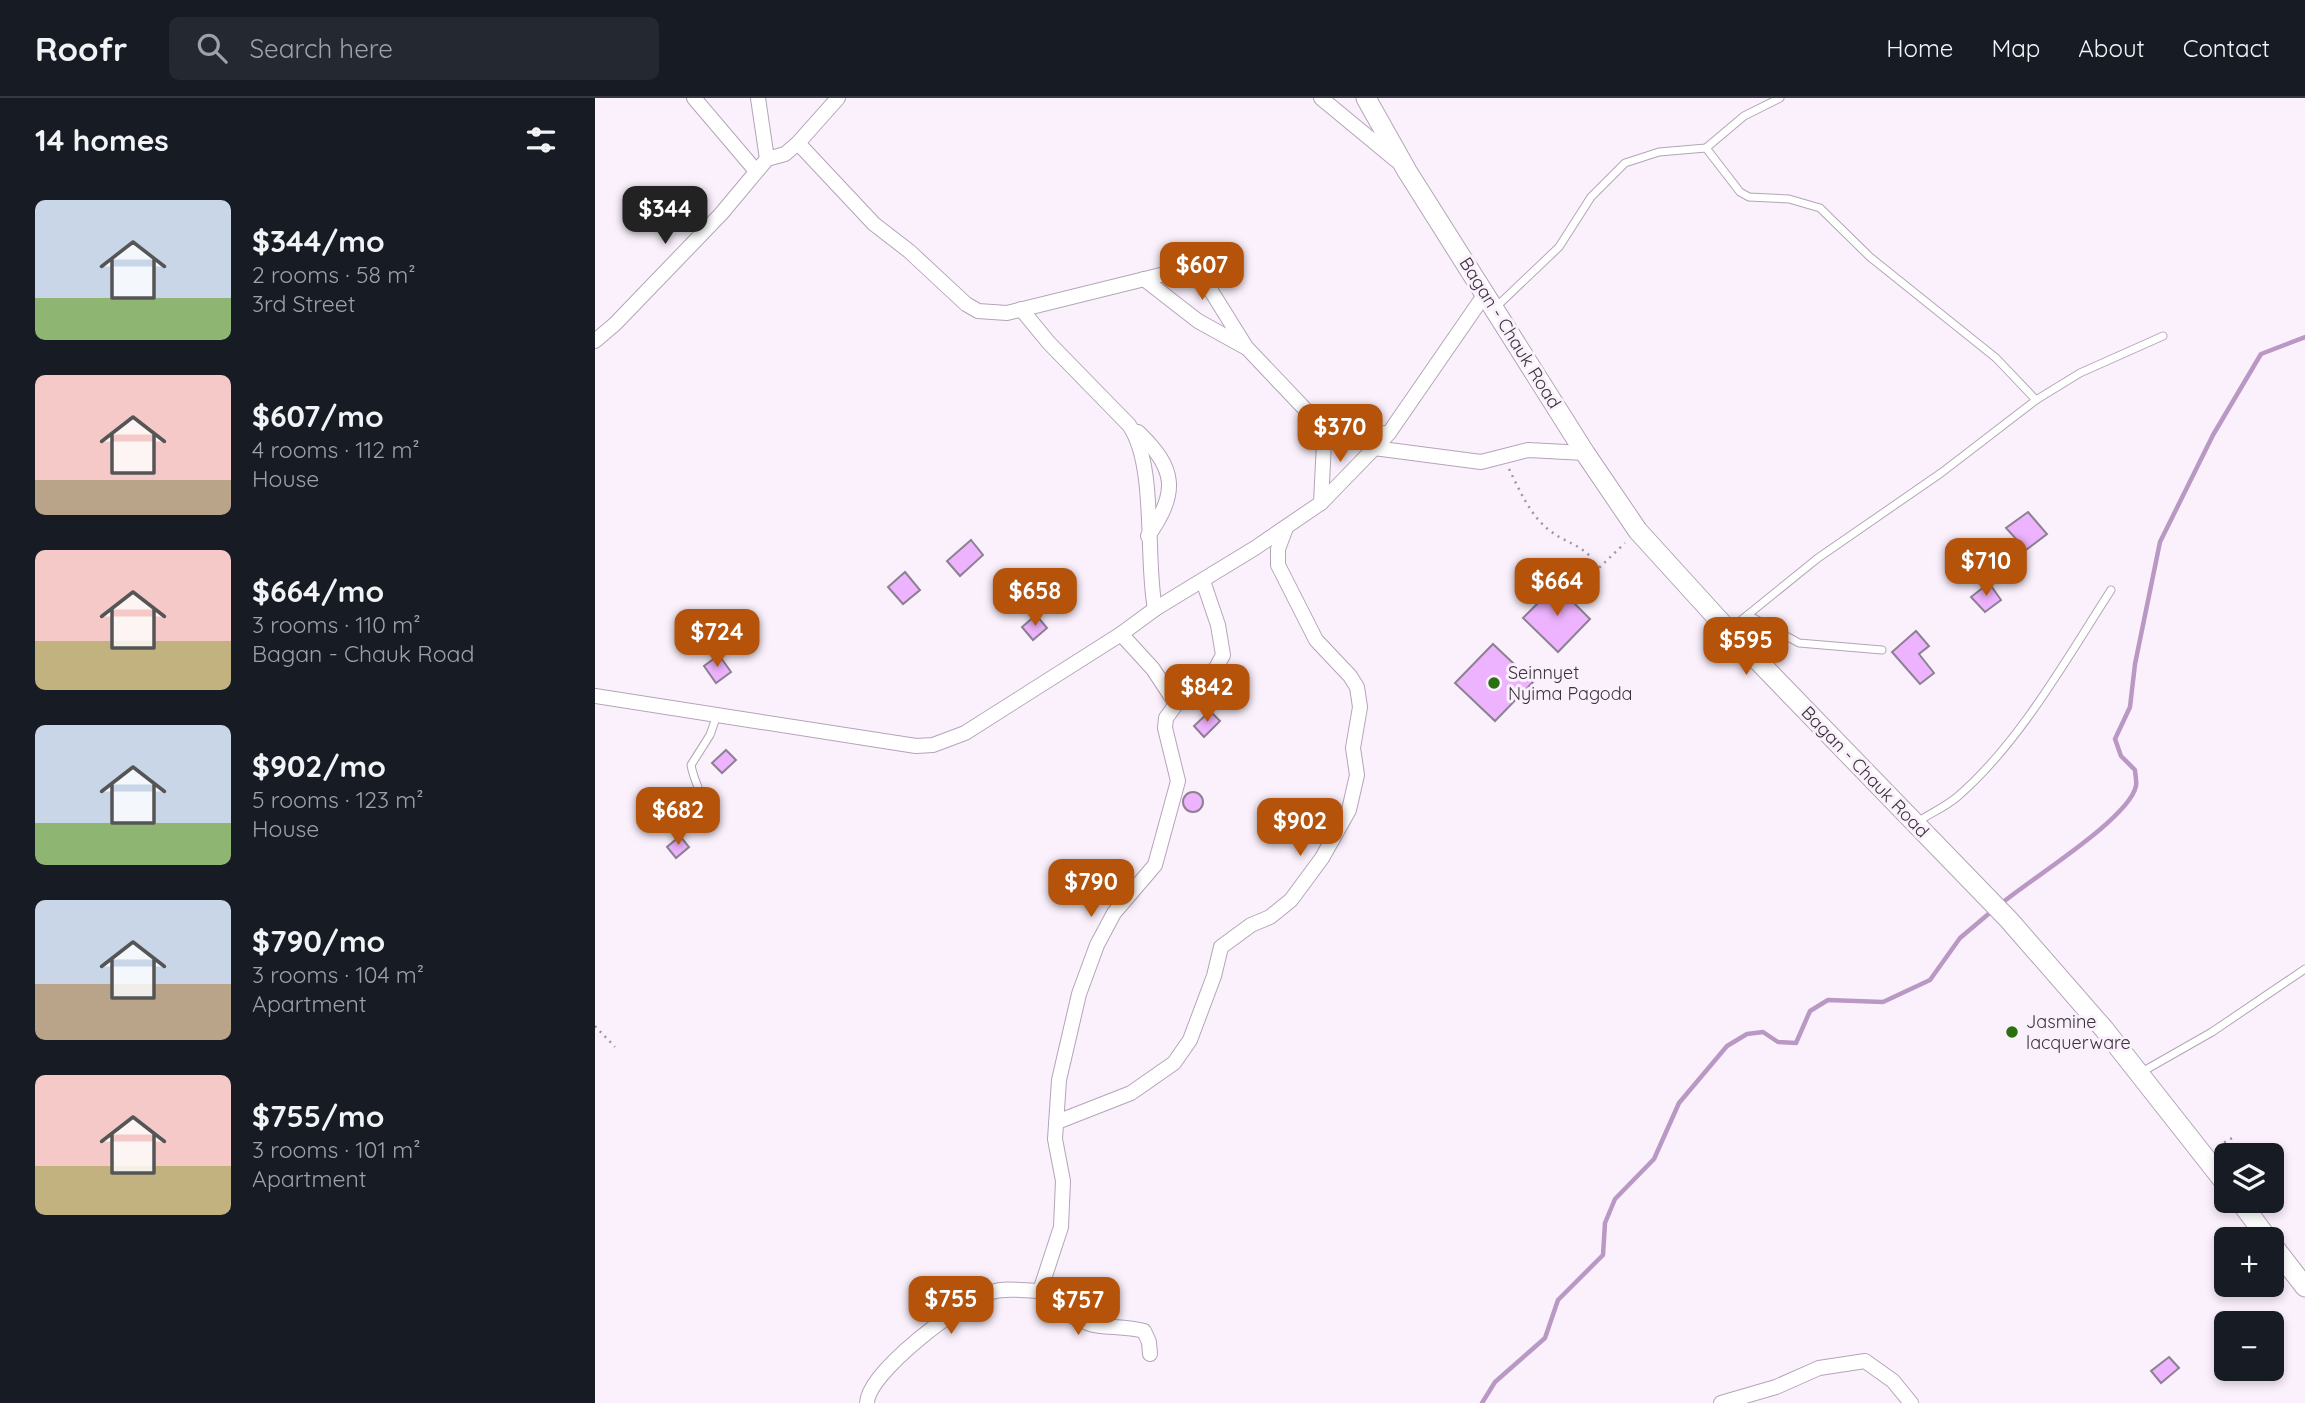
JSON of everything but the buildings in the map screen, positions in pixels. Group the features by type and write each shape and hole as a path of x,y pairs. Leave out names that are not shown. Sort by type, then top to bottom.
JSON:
{"main road":[{"name":"Bagan - Chauk Road","path":"1366,98 1407,171 1585,453 1638,531 1729,631 2009,920 2104,1028 2214,1169"},
{"path":"2284,1260 2305,1287"}],"street":[{"path":"694,98 756,171"},
{"path":"758,98 768,159"},
{"path":"595,341 615,324 721,214 756,171 768,159 785,154 798,144 838,98"},
{"path":"1321,98 1407,171"},
{"path":"798,144 850,201 885,234 929,268 966,304 978,311 1007,313 1181,270 1194,273 1209,286 1246,347 1322,427 1352,434 1389,433"},
{"path":"1144,279 1198,321 1246,347"},
{"path":"595,696 916,746 933,745 965,733 1321,503 1389,433 1490,302"},
{"path":"1021,309 1049,343 1155,448 1164,465 1170,486 1166,510 1148,537"},
{"path":"1127,422 1139,440 1142,454 1155,609"},
{"path":"1321,503 1324,442 1322,427"},
{"path":"1374,448 1481,462 1528,450 1585,453"},
{"path":"1057,1122 1131,1093 1174,1063 1190,1040 1214,976 1221,947 1251,925 1270,917 1291,900 1322,858 1349,810 1357,775 1353,748 1360,707 1357,687 1316,640 1278,565 1278,549 1287,527"},
{"path":"1040,1291 1062,1217 1064,1198 1055,1139 1059,1080 1079,993 1097,945 1114,913 1154,866 1178,781 1165,728 1166,718 1177,704 1216,668 1223,655 1218,625 1203,581"},
{"path":"1121,634 1153,669 1177,704"},
{"path":"867,1403 867,1396 877,1377 951,1313 996,1290 1040,1291 1049,1302 1090,1324 1130,1327 1144,1331 1150,1354"},
{"path":"1721,1403 1776,1387 1819,1368 1865,1361 1893,1381 1911,1403"}],"lane":[{"path":"1490,302 1559,247 1591,197 1625,163 1659,152 1706,148 1744,116 1780,98"},
{"path":"1706,148 1740,192 1766,200 1811,203 1820,208 1871,257 1996,358 2036,400"},
{"path":"1729,631 1818,558 1941,473 2036,400 2080,373 2163,336"},
{"path":"1915,824 1943,808 1981,774 2038,703 2111,590"},
{"path":"1748,615 1799,643 1882,650"},
{"path":"703,815 704,803 693,779 691,765 710,735 718,714"},
{"path":"2139,1074 2212,1032 2305,969"}],"path":[{"path":"1503,457 1532,513 1546,528 1568,542 1578,544 1591,557"},
{"path":"1579,587 1638,531"},
{"path":"595,1026 615,1047"}],"waterway":[{"path":"2002,903 2098,831 2129,800 2136,786 2135,770 2121,756 2115,739 2130,707 2135,664 2160,542 2213,435 2261,354 2305,337"},
{"path":"1482,1403 1495,1382 1545,1338 1558,1300 1603,1255 1605,1223 1615,1199 1654,1159 1679,1103 1727,1046 1747,1034 1763,1032 1778,1042 1796,1043 1810,1011 1828,1000 1883,1002 1930,980 1960,938 1992,911"}],"place":[{"name":"Seinnyet Nyima Pagoda","path":"1494,683"},
{"name":"Jasmine lacquerware","path":"2012,1032"}]}
